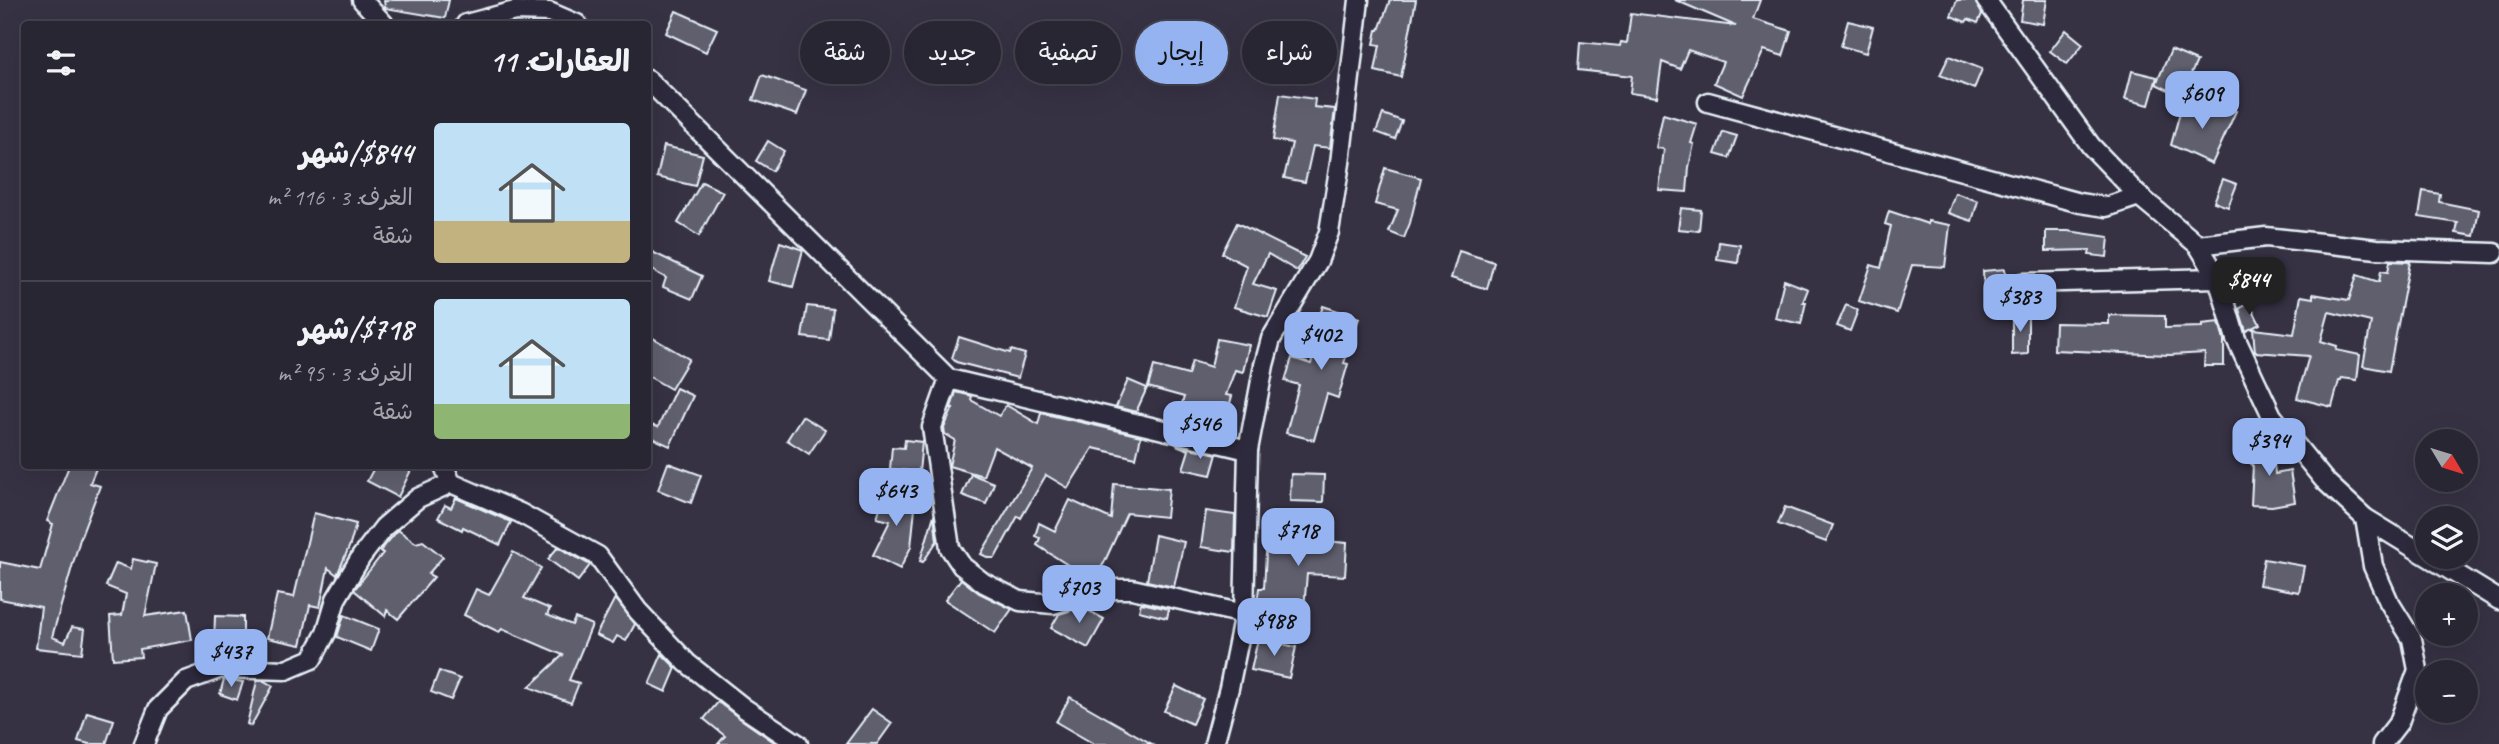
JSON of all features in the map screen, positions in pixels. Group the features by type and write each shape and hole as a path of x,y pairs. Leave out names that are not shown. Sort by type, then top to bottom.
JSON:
{"street":[{"path":"362,0 381,21"},
{"path":"1214,744 1244,614 1248,450 1271,340 1318,261 1329,232 1359,0"},
{"path":"1986,0 2091,146 2138,196 2198,245 2218,278 2236,339 2272,416 2324,480 2365,518 2499,600"},
{"path":"478,21 515,11 549,12 569,21"},
{"path":"651,83 949,379 1248,450"},
{"path":"1708,102 2080,203 2106,207 2138,196"},
{"path":"2198,245 2266,237 2377,249 2494,253"},
{"path":"2022,283 2218,278"},
{"path":"949,379 932,427 950,548 962,566 984,583 1020,601 1053,604 1100,589 1132,589 1244,614"},
{"path":"445,469 451,483 520,513 598,556 638,611 687,663 744,708 798,744"},
{"path":"144,744 158,709 186,681 221,668 286,670 312,659 326,633 336,599 360,557 384,527 418,498 451,483"},
{"path":"2365,518 2373,566 2389,602 2412,639 2418,670 2399,722 2382,744"}],"building":[{"path":"384,0 449,0 445,18 385,8"},
{"path":"1390,0 1416,0 1401,77 1375,71 1380,45 1374,44"},
{"path":"1675,0 1760,0 1753,19 1791,31 1783,56 1764,50 1743,96 1714,83 1723,62 1688,50 1680,69 1662,62 1657,97 1630,93 1632,76 1578,70 1580,42 1620,46 1621,42 1627,43 1631,13 1736,26"},
{"path":"1957,0 1975,0 1982,14 1978,23 1951,16"},
{"path":"2023,0 2047,0 2043,24 2020,20"},
{"path":"676,11 717,29 706,52 666,33"},
{"path":"1848,21 1873,27 1866,53 1841,46"},
{"path":"2066,30 2083,44 2067,64 2050,51"},
{"path":"2171,50 2197,61 2181,96 2156,84"},
{"path":"1949,56 1982,69 1974,89 1940,75"},
{"path":"2132,71 2157,77 2149,105 2125,99"},
{"path":"762,75 806,90 797,115 753,100"},
{"path":"1280,94 1315,99 1314,107 1335,109 1330,148 1313,146 1305,182 1284,178 1292,143 1273,140"},
{"path":"2217,103 2236,111 2212,164 2171,145 2182,105 2213,113"},
{"path":"1383,114 1402,121 1395,139 1376,132"},
{"path":"1663,114 1697,124 1691,143 1694,144 1687,192 1659,190 1664,149 1656,148"},
{"path":"1723,132 1737,136 1729,158 1715,154"},
{"path":"768,141 784,151 772,171 756,161"},
{"path":"664,146 703,155 695,186 657,177"},
{"path":"1385,168 1421,178 1404,238 1389,232 1398,210 1375,204"},
{"path":"2223,179 2237,184 2228,207 2214,202"},
{"path":"702,182 723,192 699,236 678,223"},
{"path":"2423,191 2440,194 2439,202 2479,210 2474,236 2456,233 2458,223 2419,217"},
{"path":"1955,193 1978,201 1972,221 1948,213"},
{"path":"1681,208 1701,210 1699,231 1678,229"},
{"path":"1889,211 1928,224 1928,221 1950,225 1945,267 1912,265 1897,313 1859,301 1871,265 1881,268 1891,226 1885,224"},
{"path":"1237,223 1305,257 1297,271 1268,254 1253,284 1277,291 1268,317 1234,307 1247,266 1222,253"},
{"path":"2046,231 2109,237 2107,257 2089,255 2090,250 2046,251"},
{"path":"780,242 803,250 793,287 769,281"},
{"path":"1719,242 1740,245 1738,263 1717,260"},
{"path":"651,251 702,276 692,299 663,287 666,278 651,270"},
{"path":"1459,251 1494,262 1487,289 1451,278"},
{"path":"2390,261 2410,262 2389,371 2363,366 2371,322 2329,312 2321,341 2337,346 2336,350 2360,355 2357,380 2342,378 2339,381 2332,407 2297,398 2309,356 2255,352 2253,329 2294,334 2301,296 2313,298 2313,294 2349,300 2357,275 2379,282 2381,271 2388,272"},
{"path":"2005,269 2006,290 1984,292 1983,271"},
{"path":"1784,280 1808,289 1803,302 1806,302 1801,324 1775,318"},
{"path":"2249,303 2260,324 2246,331 2239,309"},
{"path":"1846,305 1858,310 1850,331 1837,326"},
{"path":"807,306 833,309 829,340 802,337"},
{"path":"1323,306 1359,318 1344,363 1348,364 1338,398 1327,394 1314,440 1286,433 1299,385 1285,381 1292,358 1311,364 1320,334 1314,332"},
{"path":"2012,314 2028,314 2028,354 2012,355"},
{"path":"2109,315 2165,316 2165,328 2202,327 2202,324 2219,322 2224,340 2224,366 2204,366 2205,353 2170,355 2054,350 2055,323 2109,324"},
{"path":"651,337 689,359 671,389 651,378"},
{"path":"959,337 1010,353 1011,350 1025,354 1018,378 956,362 952,358"},
{"path":"1217,339 1249,345 1243,372 1235,370 1226,395 1232,396 1222,432 1182,423 1185,411 1180,410 1184,397 1148,387 1154,366 1188,375 1192,361 1211,367"},
{"path":"1128,380 1147,388 1136,412 1116,407"},
{"path":"676,388 693,396 670,446 651,437 651,425 658,427"},
{"path":"956,392 972,396 971,400 999,416 1006,405 1038,424 1041,413 1141,436 1136,458 1093,448 1068,488 1046,475 1021,518 1018,516 995,558 989,558 981,554 1032,468 994,447 983,476 949,466 955,440 945,434 944,428 953,408"},
{"path":"802,416 825,430 809,454 787,440"},
{"path":"905,440 922,442 919,472 890,469 892,447 904,448"},
{"path":"2272,441 2275,474 2290,471 2295,502 2272,506 2251,505 2253,464 2249,442"},
{"path":"1176,445 1217,454 1211,475 1183,469 1189,450"},
{"path":"668,463 701,475 691,503 658,490"},
{"path":"68,469 96,469 90,483 100,486 80,539 52,637 65,642 72,627 85,629 82,653 36,648 41,607 0,599 0,562 40,570 53,524 47,521"},
{"path":"373,469 412,469 398,497 367,481"},
{"path":"971,474 994,483 986,504 962,495"},
{"path":"1291,474 1324,475 1323,502 1290,501"},
{"path":"1114,484 1169,489 1166,517 1127,513 1094,579 1075,585 1077,582 1069,577 1074,569 1037,545 1040,538 1035,536 1039,523 1055,531 1070,500 1111,519"},
{"path":"885,490 916,498 911,547 900,569 873,555 890,521 877,518"},
{"path":"456,498 511,522 500,545 438,518 445,505 451,508"},
{"path":"1785,507 1833,525 1826,542 1778,524"},
{"path":"1206,511 1235,515 1234,552 1201,547"},
{"path":"314,513 356,524 350,545 337,575 328,568 320,607 310,605 301,645 267,638 277,594 294,597"},
{"path":"934,515 937,541 923,562 920,561"},
{"path":"398,530 416,543 423,541 443,557 428,574 434,577 398,619 387,610 385,616 354,590"},
{"path":"1155,535 1184,542 1174,587 1147,581"},
{"path":"1267,536 1347,543 1345,576 1307,574 1304,608 1257,604 1259,588 1264,588"},
{"path":"558,547 590,565 578,581 548,559"},
{"path":"513,552 541,568 524,598 550,609 547,615 572,625 575,618 592,625 569,680 579,683 571,703 529,687 563,655 502,629 499,632 464,615 476,589 489,595"},
{"path":"133,559 156,564 145,616 187,610 192,640 140,649 141,657 113,659 110,616 122,615 126,594 106,586 116,563 131,569"},
{"path":"2264,559 2304,566 2299,592 2259,585"},
{"path":"961,579 979,593 1012,609 995,633 945,600"},
{"path":"615,598 635,624 626,641 617,636 613,643 596,635"},
{"path":"1141,603 1169,609 1167,618 1139,611"},
{"path":"1082,607 1104,619 1088,648 1051,628 1059,614"},
{"path":"344,615 379,629 371,651 337,637"},
{"path":"215,616 243,617 243,645 214,644"},
{"path":"1258,639 1296,647 1289,678 1251,670"},
{"path":"662,654 676,668 666,692 649,684"},
{"path":"439,671 460,679 451,700 431,692"},
{"path":"224,679 243,682 237,700 220,694"},
{"path":"257,681 273,686 251,726 247,724"},
{"path":"1176,686 1203,699 1192,724 1164,711"},
{"path":"1070,697 1152,744 1094,744 1056,722"},
{"path":"718,702 777,744 718,744 725,736 704,719"},
{"path":"872,709 892,723 877,744 846,744"},
{"path":"87,712 114,720 106,744 78,741"}]}
